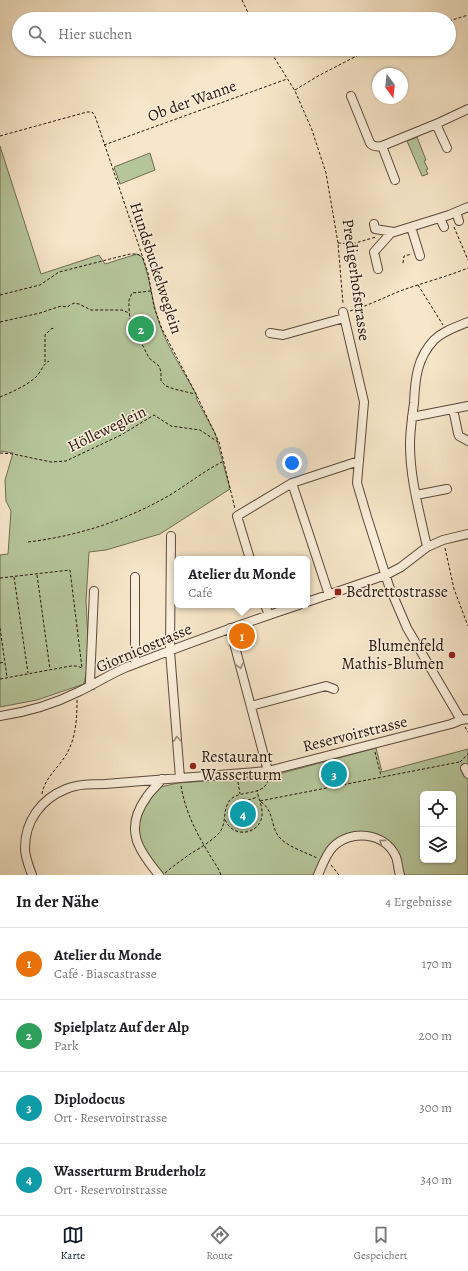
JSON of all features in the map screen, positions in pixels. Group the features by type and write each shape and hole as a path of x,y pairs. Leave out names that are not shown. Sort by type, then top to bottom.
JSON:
{"street":[{"path":"350,96 372,146 382,146 468,109"},
{"path":"436,124 447,148"},
{"path":"382,146 395,180"},
{"path":"374,224 375,229 391,233 442,215 468,208"},
{"path":"442,215 459,221"},
{"path":"442,215 444,227"},
{"path":"411,227 420,256"},
{"path":"378,269 374,252 391,233"},
{"path":"270,333 283,335 345,314"},
{"name":"Predigerhofstrasse","path":"345,314 364,402 357,482 366,517 389,586 407,628 465,720"},
{"path":"427,547 411,465 410,444 416,375 420,361 434,340 447,330 468,322"},
{"path":"412,417 468,406"},
{"path":"453,409 459,436 468,441"},
{"path":"249,556 237,516 292,483 359,461"},
{"path":"292,483 329,595"},
{"path":"416,495 447,489"},
{"path":"310,601 386,575 400,567 427,547 443,540 468,534"},
{"path":"171,536 170,651 180,778"},
{"path":"134,664 135,577"},
{"path":"92,685 90,682 94,590"},
{"path":"266,608 269,615"},
{"name":"Giornicostrasse","path":"0,716 15,714 46,705 77,693 134,664 230,628 290,608"},
{"path":"230,628 268,771"},
{"path":"251,706 326,686 334,689"},
{"name":"Reservoirstrasse","path":"32,875 27,861 25,848 27,832 31,820 44,802 67,788 83,784 105,784 268,771 465,720"},
{"path":"159,875 145,858 139,847 134,830 136,813 146,797 162,779"},
{"path":"318,875 332,848 342,840 360,835 376,837 389,847 396,857 400,875"}],"path":[{"path":"242,0 248,12"},
{"path":"456,19 468,15"},
{"name":"Predigerhofstrasse","path":"274,56 295,91 312,130 326,173 338,243 345,314"},
{"path":"295,91 318,76 357,56"},
{"name":"Ob der Wanne","path":"104,145 288,78"},
{"name":"Hundsbuckelweglein","path":"0,136 86,112 92,112 96,116 104,145 148,273 154,307 162,329 219,442 237,516"},
{"path":"442,215 468,260"},
{"path":"338,243 352,244 391,233"},
{"path":"0,295 40,285 59,272 130,254 136,254 142,257"},
{"path":"345,314 388,296 468,268"},
{"path":"418,285 447,330"},
{"path":"152,291 132,293 129,300 130,320 134,334 150,358 158,366 161,372 161,381 166,386 196,394"},
{"path":"0,322 40,313 61,306 67,307 74,303 91,310 122,310 130,313"},
{"path":"0,397 30,382 40,373 45,363 45,335 54,328"},
{"path":"45,363 50,361"},
{"name":"Hölleweglein","path":"0,453 13,454 51,462 66,461 121,434 154,415 171,426 200,430 219,442"},
{"path":"28,542 49,540 81,533 116,521 170,495 214,466 223,462"},
{"path":"443,540 454,589 468,626"},
{"path":"0,578 70,570 82,668 84,672"},
{"path":"37,574 50,670"},
{"path":"14,577 28,674"},
{"path":"0,628 7,678"},
{"path":"0,663 5,662"},
{"path":"0,679 71,666 82,668"},
{"path":"44,802 42,793 46,782 66,755 72,742 77,720 77,693"},
{"path":"373,744 382,778"},
{"path":"260,801 382,778 464,768 468,754"},
{"path":"168,870 211,840 220,831 225,820 225,808 231,799 263,789 267,785 268,771"},
{"path":"237,774 240,795"},
{"path":"180,778 184,799 193,826 221,875"},
{"path":"225,820 230,827 238,832 245,833 254,830 260,823 262,815 257,791"},
{"path":"243,799 248,800 259,797"},
{"path":"260,801 266,805 276,832 281,840 331,864 339,875"}],"green space":[{"path":"417,137 428,169 426,170 428,174 422,176 407,141"},
{"path":"0,146 41,274 99,255 105,264 137,254 142,257 161,328 215,433 230,489 160,534 106,550 89,552 86,601 89,658 84,684 37,700 0,707 0,555 8,554 11,511 6,501 5,480 13,453 0,451"},
{"path":"150,153 155,170 120,184 114,167"},
{"path":"376,748 382,772 468,749 468,875 400,875 396,857 376,837 342,840 318,875 159,875 139,847 137,813 156,788 178,783 271,776"}],"place":[{"name":"Spielplatz Auf der Alp","path":"141,329"},
{"name":"Bedrettostrasse","path":"338,592"},
{"name":"Atelier du Monde","path":"242,636"},
{"name":"Blumenfeld Mathis-Blumen","path":"452,655"},
{"name":"Restaurant Wasserturm","path":"193,766"},
{"name":"Diplodocus","path":"334,774"},
{"name":"Wasserturm Bruderholz","path":"243,814"}]}
